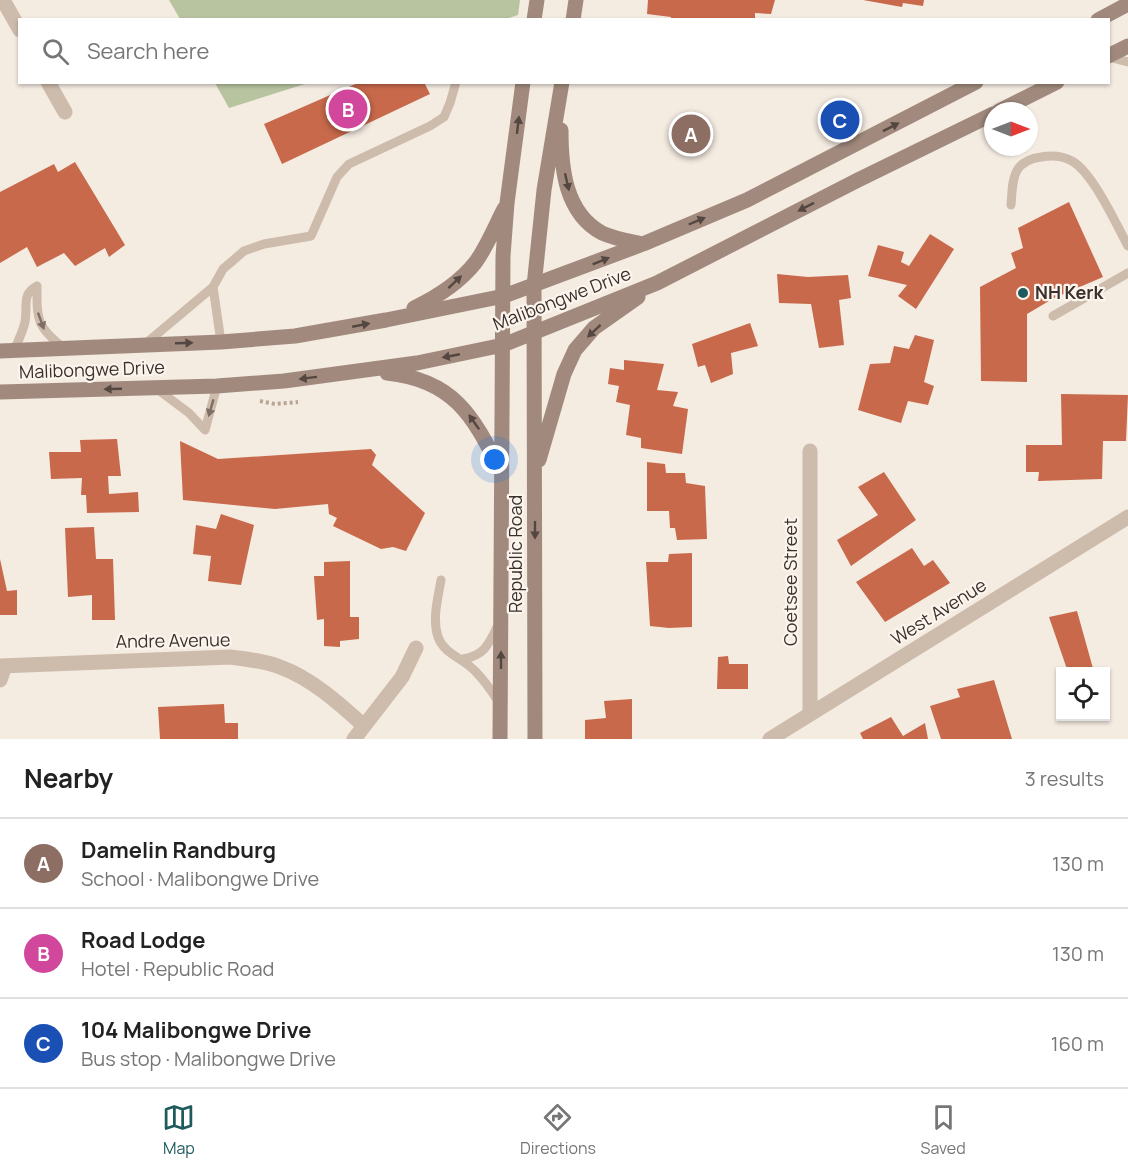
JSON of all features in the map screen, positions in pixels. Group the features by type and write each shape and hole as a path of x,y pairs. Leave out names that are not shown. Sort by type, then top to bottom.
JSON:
{"main road":[{"path":"534,18 537,0"},
{"path":"573,18 576,0"},
{"path":"1102,18 1128,4"},
{"path":"1110,56 1128,46"},
{"name":"Republic Road","path":"500,739 503,256 507,203 524,84"},
{"path":"562,84 561,157 570,198 578,213 603,233 643,244"},
{"name":"Republic Road","path":"535,739 534,286 544,190 562,84"},
{"name":"Malibongwe Drive","path":"7,351 221,342 294,336 386,321 504,296 643,244 747,200 972,84"},
{"path":"1017,102 1053,84"},
{"name":"Malibongwe Drive","path":"0,392 217,386 284,381 366,371 503,345 657,283 984,118"},
{"path":"386,321 431,300 452,286 475,262 507,203"},
{"path":"535,471 564,374 575,350 594,328 657,283"},
{"path":"366,371 404,375 443,390 471,418 502,473"}],"street":[{"path":"3,0 18,26"},
{"path":"49,84 64,112"},
{"name":"Coetsee Street","path":"810,451 810,714"},
{"name":"West Avenue","path":"770,739 1128,517"},
{"path":"354,739 402,677 416,648"},
{"name":"Andre Avenue","path":"2,671 230,657 258,661 281,668 304,679 344,707 364,726"}],"lane":[{"path":"1110,58 1128,62"},
{"path":"143,345 213,287 223,269 244,251 264,244 311,236 337,177 349,164 430,126 444,117 455,84"},
{"path":"1011,205 1018,166 1036,157 1050,156 1070,160 1079,166 1092,182 1128,246"},
{"path":"1053,316 1128,273"},
{"path":"7,351 25,322 26,297 37,286 37,310 41,325 49,336 64,348"},
{"path":"213,287 221,342"},
{"path":"155,388 189,413 205,430 217,386"},
{"path":"441,580 435,616 438,638 449,653 463,659 488,685 501,706"},
{"path":"463,659 476,657 488,644 501,619"}],"green space":[{"path":"169,0 520,0 518,15 509,18 179,18"},
{"path":"216,84 305,84 229,108"}],"building":[{"path":"648,0 775,0 771,14 755,13 755,18 671,18 647,14"},
{"path":"863,0 924,0 923,6 903,3 902,7"},
{"path":"355,84 425,84 430,94 282,164 264,124"},
{"path":"75,162 125,245 109,257 105,248 75,266 64,253 37,267 27,247 0,263 0,192 54,164 58,172"},
{"name":"NH Kerk","path":"1069,202 1103,277 1054,298 1027,314 1027,382 981,381 980,287 1016,268 1011,253 1023,248 1018,228"},
{"path":"930,234 954,249 916,309 898,296 907,285 868,276 878,245 904,252 901,262 909,266"},
{"path":"777,274 808,277 848,275 851,298 839,300 844,345 819,348 811,304 779,303"},
{"path":"750,323 758,346 731,353 733,374 711,383 705,365 698,367 692,344"},
{"path":"915,335 934,340 924,382 934,386 928,405 908,401 901,423 858,410 870,364 890,363 894,346 909,349"},
{"path":"624,360 664,364 657,390 678,392 673,406 688,409 682,454 641,448 641,438 626,435 630,405 616,402 619,386 608,384 610,368 624,370"},
{"path":"1061,394 1128,395 1126,441 1103,441 1102,479 1038,481 1039,472 1026,472 1026,445 1062,445"},
{"path":"117,439 121,476 108,476 109,494 138,492 139,512 87,513 86,495 81,495 82,478 51,479 49,452 81,452 80,440"},
{"path":"180,441 218,459 371,449 376,455 372,465 425,513 406,551 393,547 381,549 333,526 337,518 329,514 328,504 275,509 183,500"},
{"path":"647,462 665,464 666,473 685,473 686,483 705,486 707,539 677,540 675,528 670,528 669,511 647,511"},
{"path":"884,472 916,520 851,566 837,540 878,515 858,487"},
{"path":"221,514 254,525 241,585 208,581 211,556 193,554 196,525 216,529"},
{"path":"94,527 96,559 113,559 115,620 92,620 92,595 68,597 65,528"},
{"path":"912,548 924,566 933,560 950,583 885,622 856,582"},
{"path":"692,553 692,627 650,626 646,562 668,562 669,554"},
{"path":"0,559 7,591 17,590 17,615 0,615"},
{"path":"350,561 350,617 359,617 359,639 340,641 340,647 324,646 324,619 317,620 314,576 324,576 324,562"},
{"path":"1077,611 1093,667 1066,667 1049,617"},
{"path":"728,656 729,664 748,664 748,689 717,689 718,657"},
{"path":"994,680 1012,739 941,739 930,706 960,697 957,689"},
{"path":"632,699 632,739 585,739 585,720 606,718 604,701"},
{"path":"224,704 225,723 238,723 238,739 160,739 158,707"},
{"path":"891,717 903,736 925,723 928,739 863,739 860,733"}],"place":[{"name":"Road Lodge","path":"348,109"},
{"name":"104 Malibongwe Drive","path":"840,120"},
{"name":"Damelin Randburg","path":"691,134"},
{"name":"NH Kerk","path":"1023,293"}]}
